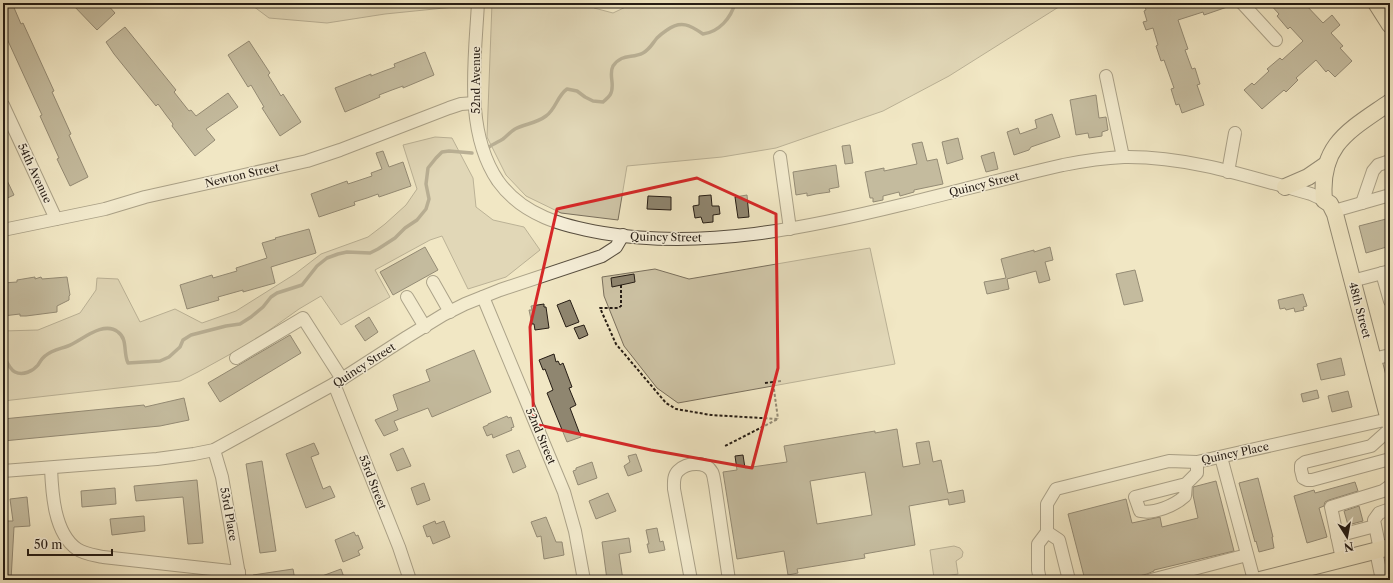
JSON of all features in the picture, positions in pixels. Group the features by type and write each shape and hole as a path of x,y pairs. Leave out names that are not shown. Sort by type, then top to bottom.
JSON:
{"main road":[{"path":"1376,3 1390,25"},
{"path":"1383,3 1390,11"},
{"path":"1329,205 1324,181 1327,164 1335,146 1350,130 1390,102"},
{"path":"1329,205 1332,198 1337,168 1344,152 1351,143 1390,116"},
{"path":"1285,187 1308,177 1327,164"},
{"name":"48th Street","path":"1329,205 1352,281 1390,424"},
{"path":"1267,579 1306,574 1342,559 1382,549"}],"street":[{"name":"52nd Avenue","path":"478,3 475,103 478,133 486,156 497,179 507,192 518,202 538,215 563,224 623,236"},
{"path":"1242,3 1276,40"},
{"path":"1106,76 1123,157"},
{"name":"Newton Street","path":"3,230 105,209 145,197 308,161 456,105 475,103"},
{"name":"54th Avenue","path":"3,105 56,219"},
{"path":"1228,172 1235,133"},
{"path":"780,157 790,229"},
{"name":"Quincy Street","path":"3,471 157,459 214,450 338,382 450,312 500,290 602,256 616,247 623,236 656,238 753,235 859,215 1063,165 1123,157 1155,158 1199,164 1316,196 1329,205"},
{"path":"1362,203 1373,171 1378,165 1390,161"},
{"path":"1329,205 1362,203 1390,195"},
{"path":"1352,281 1386,272 1390,301"},
{"path":"433,282 450,312"},
{"path":"407,297 425,327"},
{"name":"52nd Street","path":"483,297 564,492 575,531 584,580"},
{"name":"53rd Street","path":"236,358 303,318 338,382 410,580"},
{"path":"1373,359 1390,355"},
{"path":"1390,424 1371,446 1305,462 1301,465 1300,470 1303,478 1312,480 1390,459"},
{"name":"Quincy Place","path":"1040,580 1038,570 1038,544 1047,532 1047,504 1056,489 1169,461 1197,462 1390,424"},
{"name":"53rd Place","path":"214,450 222,477 239,576"},
{"path":"1221,457 1254,580"},
{"path":"1186,484 1197,473 1197,462"},
{"path":"691,580 674,489 674,478 678,471 686,466 698,464 706,466 712,472 729,580"},
{"path":"51,468 54,498 60,525 70,543 78,550 111,558 239,576"},
{"path":"1342,559 1331,507 1386,489 1389,510 1379,513 1374,520 1382,549 1382,580"},
{"path":"1337,536 1375,526"},
{"path":"1047,532 1059,540 1069,580"},
{"path":"1151,580 1247,555"}],"path":[{"path":"621,285 621,306 618,308 600,308 616,344 666,404 676,409 711,415 778,419"},
{"path":"765,383 781,380"},
{"path":"773,382 778,419"},
{"path":"725,446 778,419"}],"highlighted area":[{"path":"697,178 776,214 778,368 752,468 651,450 534,424 530,327 557,209"}],"shaded area":[{"path":"249,3 464,3 464,6 385,14 327,23 269,18"},
{"path":"492,3 589,3 594,8 613,13 634,3 1065,3 949,76 883,111 776,148 722,157 627,166 618,220 561,213 526,196 506,175 487,137"},
{"path":"435,137 452,138 473,178 476,207 493,220 524,227 540,250 506,277 468,289 442,236 430,240 375,270 390,297 341,325 321,296 299,309 254,341 180,381 3,401 3,331 38,330 80,313 96,290 97,278 118,279 140,322 175,309 202,323 236,311 295,274 321,254 368,237 385,224 406,205 417,189 403,145"},
{"path":"870,248 895,364 678,403 657,388 624,346 604,296 602,277 655,269 689,279"},
{"path":"954,546 960,548 963,552 962,557 956,561 958,574 934,578 930,550"}],"building":[{"path":"3,3 12,3 21,24 23,23 54,91 52,92 71,134 69,135 88,177 70,186 57,159 59,158 40,116 42,115 3,30"},
{"path":"71,3 106,3 115,13 97,30"},
{"path":"1144,3 1233,3 1233,5 1204,15 1203,12 1178,20 1188,49 1185,50 1192,69 1195,68 1200,84 1197,85 1204,105 1182,113 1179,104 1176,105 1171,89 1174,88 1164,60 1161,61 1156,46 1158,45 1153,28 1146,30 1143,22 1147,21 1144,11 1146,10"},
{"path":"1269,3 1304,3 1323,23 1332,15 1340,25 1331,33 1343,46 1340,48 1352,61 1335,77 1328,70 1326,72 1316,60 1296,78 1298,80 1286,92 1284,90 1262,109 1244,90 1252,83 1254,85 1269,71 1267,69 1280,58 1282,60 1303,41 1290,27 1288,29 1277,16 1279,14"},
{"path":"125,27 176,90 174,92 189,111 191,110 196,116 228,93 238,107 206,129 215,140 195,156 172,126 173,124 158,104 156,106 106,42"},
{"path":"249,41 270,73 268,75 281,96 283,94 301,122 280,136 262,108 264,107 251,85 248,87 228,55"},
{"path":"425,52 434,75 403,88 403,86 379,95 380,97 345,112 335,88 371,74 371,76 395,67 394,64"},
{"path":"1096,95 1099,118 1106,117 1108,130 1102,132 1102,136 1089,138 1088,133 1076,135 1070,100"},
{"path":"1052,114 1060,137 1031,147 1029,150 1014,155 1007,132 1018,128 1020,134 1037,128 1035,120"},
{"path":"958,138 963,159 947,164 942,142"},
{"path":"922,142 927,161 937,159 943,184 914,190 914,192 900,196 899,192 883,196 883,200 873,202 873,198 870,198 865,172 884,168 884,171 917,164 912,144"},
{"path":"850,145 853,163 845,164 842,146"},
{"path":"383,151 389,167 403,162 411,186 379,197 378,194 354,202 355,205 319,217 311,194 347,181 348,184 372,176 371,173 382,169 376,153"},
{"path":"994,152 998,169 986,172 981,156"},
{"path":"836,165 839,187 829,189 830,192 807,196 807,193 796,195 793,172"},
{"path":"3,172 14,195 3,200"},
{"path":"711,195 712,206 719,206 720,214 713,215 713,222 703,223 701,217 695,218 693,206 699,205 699,196"},
{"path":"747,195 749,217 738,218 735,197"},
{"path":"648,196 671,197 671,210 647,209"},
{"path":"1390,218 1390,246 1366,253 1359,226"},
{"path":"309,229 316,253 271,267 275,283 218,297 219,300 187,309 180,285 212,275 213,278 237,271 236,268 267,258 262,243"},
{"path":"425,247 438,270 393,295 380,272"},
{"path":"1050,247 1053,260 1045,262 1050,280 1039,283 1036,271 1007,279 1009,289 987,294 984,282 1006,278 1001,259"},
{"path":"1135,270 1143,301 1124,305 1116,274"},
{"path":"634,274 635,282 612,287 611,278"},
{"path":"35,277 35,279 41,277 42,279 67,277 70,295 69,300 57,306 57,312 26,316 20,316 20,314 3,316 3,283 17,282 17,280"},
{"path":"1303,294 1307,306 1303,307 1304,310 1295,312 1294,308 1286,310 1285,308 1280,309 1278,300"},
{"path":"570,300 579,322 566,327 557,305"},
{"path":"544,304 544,307 546,307 549,328 535,330 529,310 532,310 531,306"},
{"path":"369,317 378,332 365,341 355,326"},
{"path":"584,325 588,335 579,339 574,328"},
{"path":"290,335 301,353 220,402 208,383"},
{"path":"474,350 491,392 432,417 428,408 394,421 398,430 384,436 375,420 398,410 393,395 430,381 426,370"},
{"path":"554,354 556,362 558,361 560,365 563,363 572,387 569,388 576,405 570,408 581,437 567,442 547,393 553,390 545,369 543,370 539,360"},
{"path":"1341,358 1345,375 1321,380 1317,364"},
{"path":"1317,390 1319,398 1303,402 1301,394"},
{"path":"1348,391 1352,407 1332,412 1328,396"},
{"path":"184,398 189,420 160,426 3,441 3,419 144,405 145,407"},
{"path":"507,416 508,418 511,417 514,427 511,428 512,430 493,438 492,434 487,436 483,427"},
{"path":"897,429 903,467 920,464 916,443 929,441 933,462 941,460 948,493 963,490 965,502 949,505 948,499 909,506 915,545 864,554 865,558 797,569 798,573 788,575 784,551 737,559 723,472 737,470 735,456 743,455 745,468 787,462 784,446 875,431 875,433","holes":["865,472 872,515 817,524 810,481"]},
{"path":"314,443 319,454 311,457 323,489 330,486 335,497 306,508 286,454"},
{"path":"403,448 411,466 397,471 390,454"},
{"path":"519,450 526,467 513,473 506,455"},
{"path":"636,454 642,471 628,476 624,466 630,462 628,456"},
{"path":"262,461 276,551 260,553 246,464"},
{"path":"592,462 597,478 578,485 573,471 576,470 576,468"},
{"path":"1258,478 1273,537 1274,548 1259,552 1239,483"},
{"path":"197,480 203,543 188,544 183,497 136,501 134,486"},
{"path":"1216,481 1234,551 1154,570 1147,574 1123,580 1085,580 1068,514 1126,499 1132,523 1160,517 1162,527 1198,518 1193,495 1193,487"},
{"path":"1355,482 1358,491 1329,500 1325,502 1324,506 1319,508 1327,537 1307,543 1294,496 1314,490 1315,493"},
{"path":"424,483 430,500 417,505 411,488"},
{"path":"115,488 116,504 82,507 81,491"},
{"path":"608,493 616,511 596,519 589,501"},
{"path":"27,497 30,526 14,527 11,580 3,580 3,521 13,521 10,499"},
{"path":"1359,506 1363,521 1348,525 1344,511"},
{"path":"144,516 145,531 112,535 110,519"},
{"path":"546,517 556,542 562,542 564,555 544,559 541,536 537,537 531,522"},
{"path":"435,521 436,524 444,521 450,537 433,544 430,536 427,537 423,526"},
{"path":"657,528 660,542 663,541 665,550 649,553 646,530"},
{"path":"354,532 356,536 358,535 363,548 358,551 360,555 343,562 335,540"},
{"path":"629,538 631,552 619,554 623,580 607,580 602,542"},
{"path":"293,569 295,580 253,580 253,575"},
{"path":"341,569 345,580 314,580 314,579"}],"waterway":[{"path":"489,147 503,139 515,129 546,116 567,89 577,91 593,101 603,102 612,92 611,73 616,62 620,59 643,53 657,38 677,25 681,24 690,26 703,34 709,33 724,23 731,14 735,3"},
{"path":"3,354 13,371 18,373 28,372 38,365 50,352 68,346 92,333 106,328 118,332 123,338 128,363 160,361 169,357 180,347 183,340 191,335 240,324 263,307 271,297 277,293 302,285 317,266 327,258 347,252 370,253 395,238 405,228 417,220 426,209 429,199 426,184 428,168 436,158 442,152 449,151 472,153"}]}
